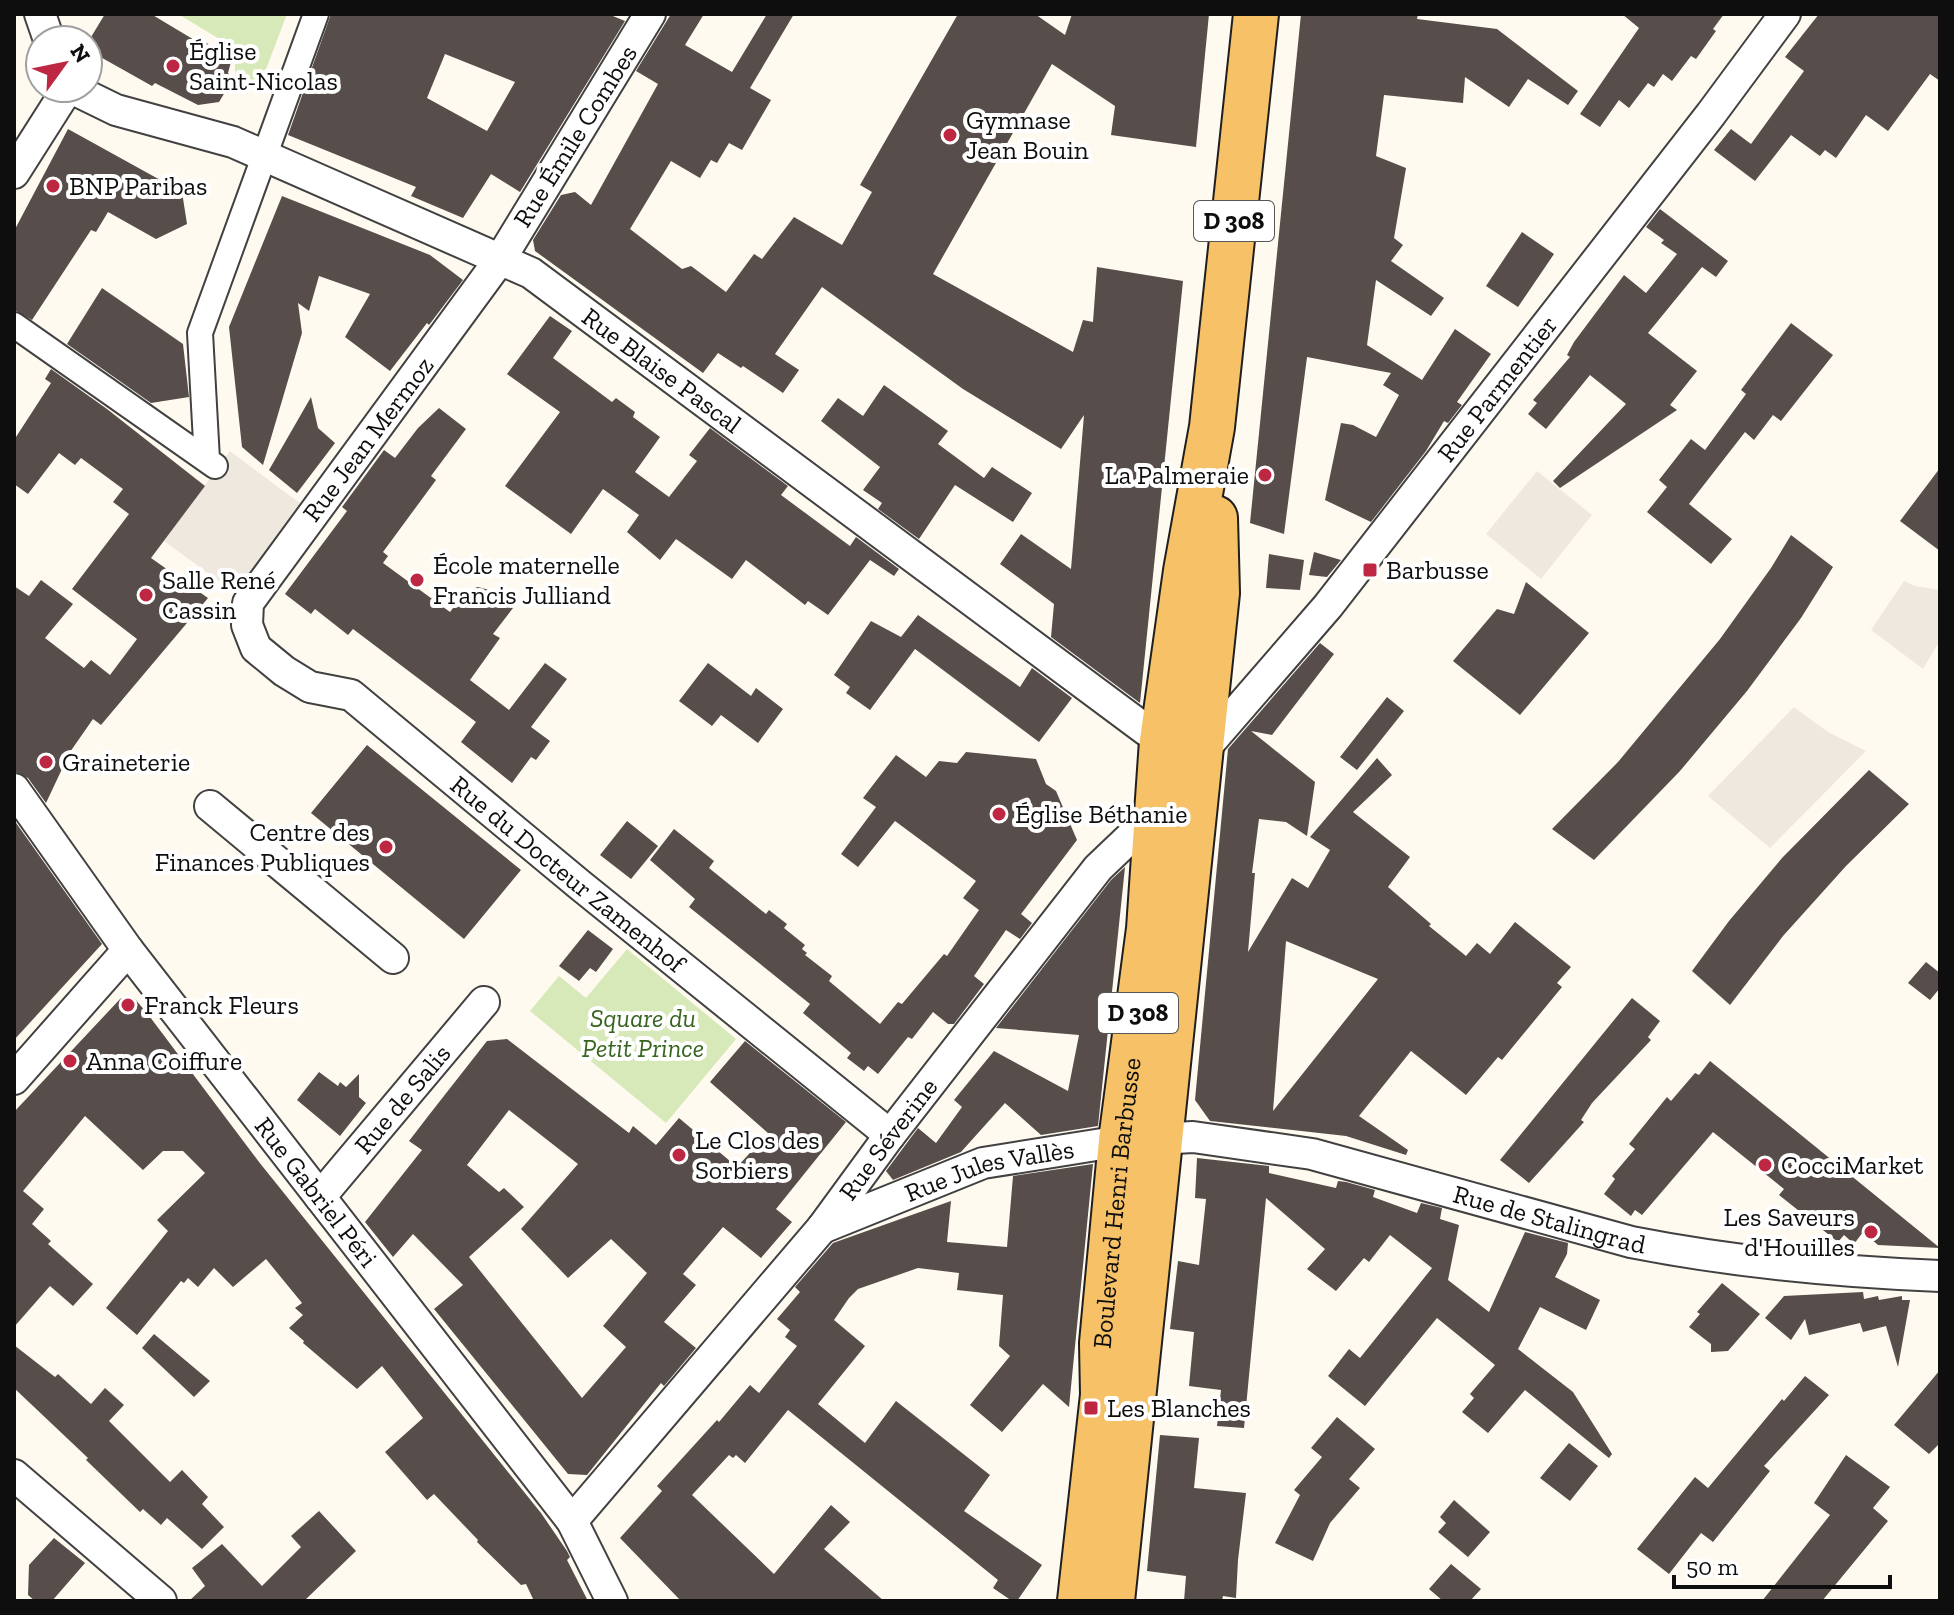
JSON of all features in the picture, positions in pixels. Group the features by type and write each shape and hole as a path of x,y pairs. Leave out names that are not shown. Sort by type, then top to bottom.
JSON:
{"main road":[{"name":"Boulevard Henri Barbusse","path":"1080,1601 1103,1395 1102,1343 1142,1139 1180,748 1186,571 1212,427 1256,14"},
{"name":"Boulevard Henri Barbusse","path":"1112,1601 1142,1139 1149,929 1157,814 1180,748"}],"street":[{"path":"14,325 212,464 200,333 316,14"},
{"name":"Rue Émile Combes","path":"501,258 650,14"},
{"name":"Rue Parmentier","path":"1180,748 1328,606 1711,114 1785,14"},
{"path":"14,173 59,104"},
{"name":"Rue Blaise Pascal","path":"103,104 172,128 233,142 531,273 1180,748"},
{"name":"Rue Jean Mermoz","path":"252,636 248,603 501,258"},
{"name":"Rue du Docteur Zamenhof","path":"252,636 284,671 310,687 351,695 890,1135"},
{"name":"Rue Gabriel Péri","path":"14,789 128,950 572,1521 617,1598"},
{"path":"210,806 393,958"},
{"name":"Rue Séverine","path":"572,1521 822,1228 890,1135 1098,868 1157,814"},
{"path":"14,1079 128,950"},
{"name":"Rue de Salis","path":"320,1197 484,1002"},
{"name":"Rue de Stalingrad","path":"1142,1139 1193,1137 1312,1154 1631,1242 1679,1252 1846,1273 1940,1276"},
{"name":"Rue Jules Vallès","path":"822,1228 983,1163 1142,1139"},
{"path":"14,1475 161,1601"}],"green space":[{"path":"178,14 287,14 260,85 245,92 236,77 236,49"},
{"name":"Square du Petit Prince","path":"627,949 736,1039 666,1123 530,1011 559,976 586,998"}],"shaded area":[{"path":"230,451 301,504 235,593 164,541"},
{"path":"1537,471 1592,515 1541,579 1486,534"},
{"path":"1904,581 1940,590 1940,640 1923,669 1871,630"},
{"path":"1794,707 1828,732 1866,751 1770,848 1708,796"}],"building":[{"name":"Église Saint-Nicolas","path":"105,14 151,14 232,58 228,73 233,79 219,102 198,105 155,83 152,86 104,59 104,24 99,24"},
{"path":"331,14 608,14 625,21 520,192 491,174 463,218 411,196 416,187 288,135","holes":["445,54 515,82 487,131 427,98"]},
{"path":"671,14 704,14 685,45 732,72 767,14 794,14 750,88 771,100 742,150 729,143 717,163 711,160 700,178 671,161 630,229 682,269 691,266 726,292 754,254 762,259 794,217 842,245 872,192 860,185 958,14 1035,14 1065,35 1072,14 1209,14 1196,147 1111,135 1115,106 1052,64 933,274 1073,352 1083,320 1093,322 1097,267 1183,281 1140,703 1051,637 1054,604 1000,564 1021,534 1071,569 1084,415 1061,449 963,389 822,287 775,354 799,370 783,393 718,353 703,373 535,251 533,240 561,195 575,192 591,205 658,84 636,71"},
{"path":"1301,14 1418,14 1417,19 1497,29 1578,91 1568,105 1528,79 1509,107 1465,77 1463,103 1384,95 1376,156 1406,168 1394,238 1403,245 1391,261 1444,298 1431,316 1376,280 1367,345 1422,380 1455,329 1491,354 1457,402 1462,405 1448,423 1444,421 1426,451 1371,522 1325,500 1341,423 1353,425 1376,437 1399,395 1383,385 1391,373 1307,357 1284,534 1250,523"},
{"path":"1622,14 1724,14 1696,59 1691,56 1672,81 1663,74 1654,87 1648,83 1629,108 1619,100 1600,127 1580,114 1639,28"},
{"path":"1819,14 1940,14 1940,81 1930,74 1888,131 1866,115 1836,158 1825,150 1820,156 1791,135 1755,181 1714,150 1731,129 1751,144 1804,71 1785,57"},
{"path":"68,129 182,192 187,224 156,239 108,212 96,232 91,230 32,320 14,310 14,231"},
{"path":"282,196 430,255 463,280 390,371 345,337 370,294 319,276 309,311 298,303 302,333 263,465 242,447 229,327"},
{"path":"1660,209 1728,261 1716,277 1702,267 1648,333 1697,371 1670,405 1677,410 1560,488 1553,481 1626,404 1590,375 1546,429 1528,414 1537,403 1533,400 1570,357 1567,355 1574,342 1624,275 1646,293 1677,254 1646,227"},
{"path":"1522,232 1554,254 1518,307 1486,286"},
{"path":"102,288 183,344 189,397 151,403 67,344"},
{"path":"550,316 572,331 553,358 612,402 616,398 635,412 633,417 660,437 635,472 669,497 697,461 689,455 710,428 788,486 781,495 850,546 856,537 899,569 894,576 870,560 828,615 808,601 805,605 746,560 732,579 676,539 660,560 627,532 639,515 603,489 571,534 505,486 560,412 507,374"},
{"path":"1791,323 1833,355 1781,421 1773,415 1754,440 1745,432 1689,504 1732,539 1711,564 1647,512 1667,487 1659,480 1691,439 1705,450 1746,394 1741,390"},
{"path":"51,369 205,486 151,558 208,598 101,725 93,719 70,752 46,803 28,778 14,771 14,586 29,596 41,580 73,604 45,638 84,668 91,660 110,675 137,639 72,589 129,514 113,502 123,489 81,458 75,465 59,453 28,494 14,484 14,440 51,383 45,379"},
{"path":"884,385 948,431 938,444 984,478 992,467 1032,493 1013,522 955,485 919,539 878,509 882,503 863,490 880,467 821,421 838,398 863,416"},
{"path":"311,397 318,428 335,443 297,493 269,470"},
{"path":"439,408 466,429 431,476 436,480 383,552 388,556 383,563 450,612 466,591 478,587 493,591 513,608 493,634 500,638 470,680 509,710 545,663 567,679 531,727 550,741 536,760 531,757 512,783 461,742 476,722 353,629 348,635 315,609 311,614 285,594 347,511 342,507 384,450 395,458 418,428"},
{"path":"1940,468 1940,551 1900,521"},
{"path":"1791,535 1833,567 1801,618 1747,691 1680,771 1594,860 1552,829 1618,762 1720,639"},
{"path":"1314,552 1341,560 1327,577 1309,575"},
{"path":"1269,554 1304,560 1300,590 1266,588"},
{"path":"1526,582 1589,633 1520,715 1453,661 1497,609 1514,614"},
{"path":"918,615 1020,687 1032,668 1072,698 1039,742 915,649 870,710 846,693 850,687 834,675 871,621 901,637"},
{"path":"1320,643 1334,654 1272,735 1251,731 1315,782 1307,836 1286,822 1259,819 1252,873 1255,873 1248,952 1292,878 1308,888 1330,850 1310,837 1377,758 1392,775 1353,812 1410,857 1388,887 1466,956 1477,943 1490,954 1515,922 1571,967 1557,983 1562,987 1502,1060 1498,1057 1466,1095 1411,1051 1359,1116 1408,1150 1406,1155 1346,1136 1210,1121 1195,1100 1228,749","holes":["1286,941 1378,979 1273,1111"]},
{"path":"708,663 751,696 756,688 783,709 758,743 721,715 712,726 679,701"},
{"path":"1387,697 1404,711 1357,770 1340,757"},
{"path":"367,745 521,870 464,939 311,813"},
{"path":"966,752 1036,759 1046,784 1056,791 1077,840 1021,914 1032,923 1020,939 1006,930 974,976 984,984 954,1024 948,1024 933,1012 878,1074 868,1066 864,1071 847,1058 851,1053 803,1013 810,1004 689,907 695,899 650,860 674,829 714,861 709,868 766,914 769,910 787,924 784,928 805,945 802,949 807,953 805,955 832,976 829,981 880,1024 898,1002 902,1004 944,954 947,956 979,910 963,898 976,881 895,821 858,867 841,854 876,807 863,798 896,755 926,777 939,761 957,763"},
{"path":"1869,770 1909,804 1846,866 1783,936 1730,1005 1692,971 1782,858"},
{"path":"14,820 102,944 14,1040"},
{"path":"627,821 658,846 631,879 600,855"},
{"path":"1125,867 1098,1126 1041,1135 1005,1103 961,1152 893,1180 886,1171 918,1128 936,1143 962,1107 954,1100 994,1051 1068,1091 1079,1035 996,1028 1111,880"},
{"path":"588,930 613,949 596,972 590,968 579,981 559,966"},
{"path":"1926,962 1940,973 1940,988 1930,1000 1908,983"},
{"path":"121,998 134,998 147,1013 259,1162 541,1513 567,1551 570,1557 567,1560 588,1601 534,1601 526,1584 521,1585 477,1542 434,1494 427,1500 385,1452 423,1418 382,1366 357,1389 303,1343 289,1328 303,1315 295,1308 302,1303 266,1259 233,1287 214,1268 198,1287 188,1278 184,1283 181,1281 137,1335 106,1308 168,1231 157,1220 205,1173 183,1151 163,1151 143,1170 85,1116 23,1191 44,1209 32,1224 51,1241 48,1244 93,1284 73,1306 50,1286 14,1327 14,1112"},
{"path":"1632,998 1660,1021 1648,1037 1651,1040 1592,1103 1581,1120 1584,1122 1529,1183 1500,1160"},
{"path":"507,1039 629,1133 633,1126 656,1145 679,1118 737,1167 768,1133 710,1082 745,1041 846,1122 776,1209 792,1222 761,1258 723,1227 683,1274 696,1285 664,1322 696,1348 664,1386 661,1383 587,1475 568,1474 434,1309 463,1285 413,1234 393,1257 365,1222 422,1150 409,1141 487,1041","holes":["509,1110 578,1164 521,1229 568,1278 611,1239 647,1273 603,1326 626,1347 582,1398 469,1257 524,1207 504,1188 499,1192 467,1165"]},
{"path":"1710,1061 1940,1248 1878,1245 1863,1232 1854,1244 1844,1235 1838,1242 1779,1195 1784,1189 1713,1132 1642,1215 1635,1210 1631,1216 1604,1194 1615,1179 1612,1176 1635,1149 1629,1144 1667,1097 1671,1101"},
{"path":"319,1072 338,1086 340,1082 346,1087 359,1074 359,1097 366,1103 340,1136 297,1100"},
{"path":"1197,1158 1269,1166 1269,1173 1336,1188 1338,1181 1346,1182 1375,1190 1373,1197 1417,1213 1421,1203 1442,1208 1440,1219 1459,1225 1448,1280 1489,1312 1525,1232 1568,1243 1567,1254 1555,1277 1600,1300 1586,1330 1540,1307 1518,1349 1573,1392 1612,1454 1609,1458 1525,1390 1488,1433 1462,1412 1474,1398 1470,1394 1495,1365 1437,1318 1365,1406 1328,1376 1349,1349 1360,1358 1432,1268 1390,1235 1369,1262 1364,1258 1336,1291 1307,1269 1325,1249 1266,1198 1244,1428 1217,1426 1221,1390 1189,1386 1194,1332 1170,1329 1178,1261 1199,1265 1206,1199 1195,1198"},
{"path":"1093,1164 1069,1407 1043,1384 1002,1432 970,1405 1010,1356 999,1346 1003,1295 957,1290 959,1273 918,1268 858,1289 849,1298 834,1320 865,1346 818,1404 865,1443 896,1401 990,1475 964,1511 1042,1565 1017,1601 993,1588 998,1580 788,1410 745,1463 736,1455 733,1458 729,1455 692,1495 774,1574 831,1505 850,1522 824,1549 884,1601 681,1601 620,1538 662,1491 657,1486 717,1420 719,1422 750,1385 759,1393 797,1346 785,1337 790,1330 777,1319 800,1292 795,1287 833,1243 951,1201 947,1242 1007,1247 1013,1176"},
{"path":"1722,1283 1760,1314 1728,1351 1711,1352 1711,1344 1689,1327 1700,1314 1697,1312"},
{"path":"1863,1292 1864,1299 1902,1296 1902,1300 1910,1300 1898,1367 1886,1326 1863,1332 1860,1323 1809,1335 1805,1319 1791,1340 1765,1318 1784,1296"},
{"path":"154,1334 210,1381 194,1397 142,1348"},
{"path":"14,1345 55,1377 58,1374 91,1404 105,1388 124,1405 109,1421 170,1482 182,1470 208,1497 202,1504 224,1527 202,1549 167,1518 161,1525 143,1509 140,1512 14,1388"},
{"path":"1940,1370 1940,1443 1929,1454 1894,1425"},
{"path":"1805,1376 1829,1395 1764,1466 1770,1471 1713,1542 1701,1533 1669,1574 1637,1549 1695,1477 1708,1488"},
{"path":"1337,1417 1375,1449 1349,1479 1360,1488 1330,1523 1313,1561 1275,1543 1300,1495 1294,1490 1322,1457 1311,1448"},
{"path":"1160,1435 1199,1438 1194,1488 1246,1493 1236,1598 1223,1596 1222,1601 1184,1601 1186,1576 1147,1571"},
{"path":"1569,1443 1598,1466 1570,1501 1540,1478"},
{"path":"1846,1455 1890,1487 1873,1508 1888,1521 1822,1601 1762,1601 1830,1515 1814,1503"},
{"path":"1454,1500 1490,1532 1468,1557 1438,1532 1446,1523 1440,1517"},
{"path":"319,1511 356,1551 304,1601 189,1601 205,1586 192,1568 222,1544 262,1586 301,1547 291,1536"},
{"path":"54,1538 85,1563 52,1601 35,1601 28,1595 29,1565"},
{"path":"1451,1564 1481,1589 1470,1601 1443,1601 1429,1589"}],"place":[{"name":"Église Saint-Nicolas","path":"173,66"},
{"name":"Gymnase Jean Bouin","path":"950,135"},
{"name":"BNP Paribas","path":"53,186"},
{"name":"La Palmeraie","path":"1265,475"},
{"name":"Barbusse","path":"1370,570"},
{"name":"École maternelle Francis Julliand","path":"417,580"},
{"name":"Salle René Cassin","path":"146,595"},
{"name":"Graineterie","path":"46,762"},
{"name":"Église Béthanie","path":"999,814"},
{"name":"Centre des Finances Publiques","path":"386,847"},
{"name":"Franck Fleurs","path":"128,1005"},
{"name":"Anna Coiffure","path":"70,1061"},
{"name":"Le Clos des Sorbiers","path":"679,1155"},
{"name":"CocciMarket","path":"1765,1165"},
{"name":"Les Saveurs d'Houilles","path":"1871,1232"},
{"name":"Les Blanches","path":"1091,1408"}]}
